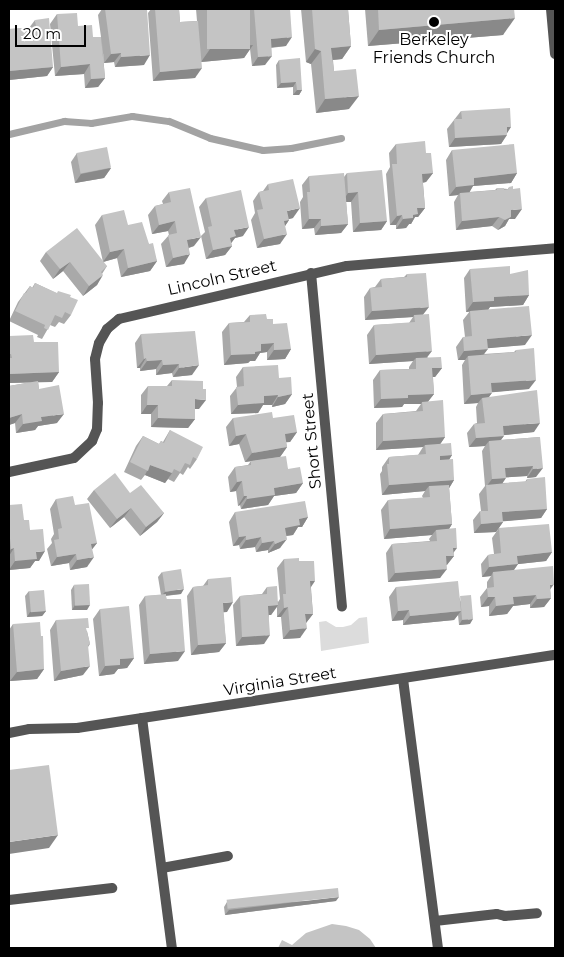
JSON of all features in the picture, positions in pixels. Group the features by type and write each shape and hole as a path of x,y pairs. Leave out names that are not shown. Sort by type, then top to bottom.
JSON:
{"street":[{"path":"551,9 555,54"},
{"name":"Lincoln Street","path":"9,472 63,462 74,458 85,450 97,429 98,403 95,359 99,343 106,329 118,319 347,266 555,248"},
{"name":"Short Street","path":"311,273 342,607"},
{"name":"Virginia Street","path":"9,733 29,729 76,728 555,655"},
{"path":"403,679 438,948"},
{"path":"142,718 172,948"},
{"path":"162,868 209,861 228,856"},
{"path":"9,900 112,888"},
{"path":"435,920 497,914 504,916 537,913"}],"shaded area":[{"path":"367,617 369,643 321,651 319,622 326,621 336,627 343,627 351,625 359,618"}],"building":[{"path":"105,9 147,9 150,55 121,57 121,53 111,54"},
{"path":"155,9 179,9 180,22 198,21 202,68 160,72"},
{"path":"207,9 250,9 250,49 207,49"},
{"path":"254,9 290,9 292,37 271,39 272,56 258,57"},
{"path":"312,9 348,9 351,46 331,48 334,71 356,69 359,96 325,99 321,51 315,49"},
{"path":"378,9 514,9 515,18 379,30"},
{"path":"77,13 78,26 92,25 93,37 101,37 105,78 91,79 90,64 61,67 57,14"},
{"path":"49,18 53,67 9,71 9,29 36,27 35,20"},
{"path":"300,58 302,90 297,90 296,82 281,83 279,60"},
{"path":"510,108 511,127 507,127 507,135 455,138 454,119 462,119 461,111"},
{"path":"425,141 426,153 431,153 433,173 422,174 425,208 417,208 418,214 413,215 413,218 403,219 402,215 397,216 392,164 397,164 396,144"},
{"path":"514,144 517,173 474,178 474,185 456,187 452,150"},
{"path":"107,147 111,168 81,174 77,153"},
{"path":"382,170 387,221 360,223 358,192 348,193 347,173"},
{"path":"344,173 348,224 321,226 321,219 309,219 307,192 310,192 309,176"},
{"path":"293,179 300,208 287,211 289,220 284,221 287,234 264,239 257,210 263,209 259,192 269,190 268,184"},
{"path":"513,186 513,189 520,188 522,209 511,210 511,217 505,220 499,217 462,221 460,193 497,190 497,188 504,188 504,190"},
{"path":"190,188 201,237 187,240 190,254 173,258 168,235 177,233 175,221 159,225 155,206 171,202 169,192"},
{"path":"241,190 249,227 234,230 236,236 230,238 232,246 213,250 208,227 212,226 206,198"},
{"path":"124,210 128,225 142,222 149,244 153,243 157,261 128,268 124,249 110,252 102,215"},
{"path":"77,228 107,266 101,272 103,275 89,286 70,262 60,269 46,252"},
{"path":"510,266 510,274 528,270 529,295 494,297 494,301 473,302 470,269"},
{"path":"426,273 429,307 372,311 370,288 382,287 381,279 407,277 407,274"},
{"path":"35,283 57,293 58,291 71,295 70,297 78,300 71,315 65,312 62,318 55,315 48,330 44,328 45,325 15,311 24,293 26,293 30,286 33,288"},
{"path":"529,306 532,335 487,339 488,349 464,351 463,337 472,336 470,311"},
{"path":"266,314 267,319 273,319 273,324 287,323 291,349 274,350 274,343 261,344 261,351 255,352 255,354 231,355 229,323 250,322 250,315"},
{"path":"429,314 432,351 376,355 374,325 415,322 414,315"},
{"path":"195,331 199,365 179,368 179,364 163,365 162,360 147,361 146,358 144,359 141,334"},
{"path":"33,335 34,342 58,342 59,372 9,374 9,358 12,358 11,354 9,354 9,336"},
{"path":"534,348 536,380 491,383 492,393 471,395 468,356 516,352 516,350"},
{"path":"441,357 442,368 432,368 434,394 408,395 408,398 381,399 380,370 416,369 416,358"},
{"path":"278,365 279,378 291,377 292,394 278,397 278,395 264,396 264,403 238,405 236,387 244,386 243,367"},
{"path":"172,380 203,381 203,389 206,389 206,400 195,399 195,419 158,418 158,405 147,405 148,386 172,386"},
{"path":"38,381 39,389 59,385 64,414 41,417 42,421 23,424 22,414 9,418 9,386"},
{"path":"537,390 540,423 503,426 504,436 476,438 474,424 485,423 482,398"},
{"path":"443,400 445,437 383,441 383,414 423,411 422,402"},
{"path":"272,412 273,418 294,415 297,432 285,434 287,447 252,453 246,434 236,436 233,418"},
{"path":"170,430 203,447 197,459 193,457 190,465 185,463 180,472 174,469 172,473 150,465 148,471 130,462 143,436 159,444 161,441 164,443"},
{"path":"540,437 543,468 533,469 533,466 505,468 506,478 492,479 489,441"},
{"path":"451,443 452,455 440,456 440,460 453,459 454,480 389,485 387,464 389,464 389,457 426,454 425,445"},
{"path":"286,456 288,469 300,467 303,483 274,488 275,495 247,499 247,496 244,496 242,481 237,482 235,467 251,465 251,461"},
{"path":"115,473 130,493 141,485 164,513 146,527 131,508 117,519 94,490"},
{"path":"545,477 547,509 502,512 503,522 481,524 480,511 488,511 486,485 527,481 527,479"},
{"path":"449,485 452,524 390,529 388,500 430,497 429,486"},
{"path":"73,496 75,505 89,503 97,543 91,544 94,557 77,560 76,554 57,557 54,540 59,539 58,529 62,528 56,499"},
{"path":"305,501 308,517 299,519 300,525 285,528 287,539 275,544 274,541 262,543 261,537 246,540 246,536 239,537 235,512"},
{"path":"22,504 24,520 29,520 30,530 43,529 45,551 36,552 37,559 15,561 14,548 11,549 9,505"},
{"path":"549,524 552,552 517,556 518,564 489,567 488,555 501,553 499,528"},
{"path":"456,528 457,548 453,548 454,556 446,556 447,569 395,573 392,544 437,541 436,530"},
{"path":"299,558 299,561 314,561 315,581 310,581 313,614 305,614 307,628 290,630 288,607 284,608 283,594 286,594 284,559"},
{"path":"553,566 554,584 550,585 551,598 537,599 536,595 513,597 514,604 496,606 495,597 488,597 487,588 494,587 493,572"},
{"path":"181,569 184,589 165,592 162,572"},
{"path":"231,577 233,602 223,603 226,643 198,645 193,587 208,585 208,579"},
{"path":"458,581 461,611 410,616 409,610 398,611 396,587"},
{"path":"89,584 90,605 75,606 74,585"},
{"path":"277,586 278,605 268,606 270,635 242,637 240,596 267,594 267,587"},
{"path":"44,590 46,611 31,612 29,591"},
{"path":"166,594 166,599 181,599 185,651 150,654 145,596"},
{"path":"471,595 473,619 462,620 460,596"},
{"path":"129,606 134,658 120,659 120,665 105,666 100,609"},
{"path":"88,618 89,628 86,628 90,644 88,645 90,666 61,671 56,620"},
{"path":"40,622 41,636 43,636 44,669 17,672 13,624"},
{"path":"49,765 58,835 9,842 9,770"},
{"path":"338,888 339,897 228,909 227,900"},
{"path":"332,924 359,930 370,939 376,948 278,948 282,940 292,945 306,933"}],"waterway":[{"path":"9,134 64,121 91,123 132,116 169,121 210,138 263,150 291,148 341,138"}],"place":[{"name":"Berkeley Friends Church","path":"434,22"}]}
